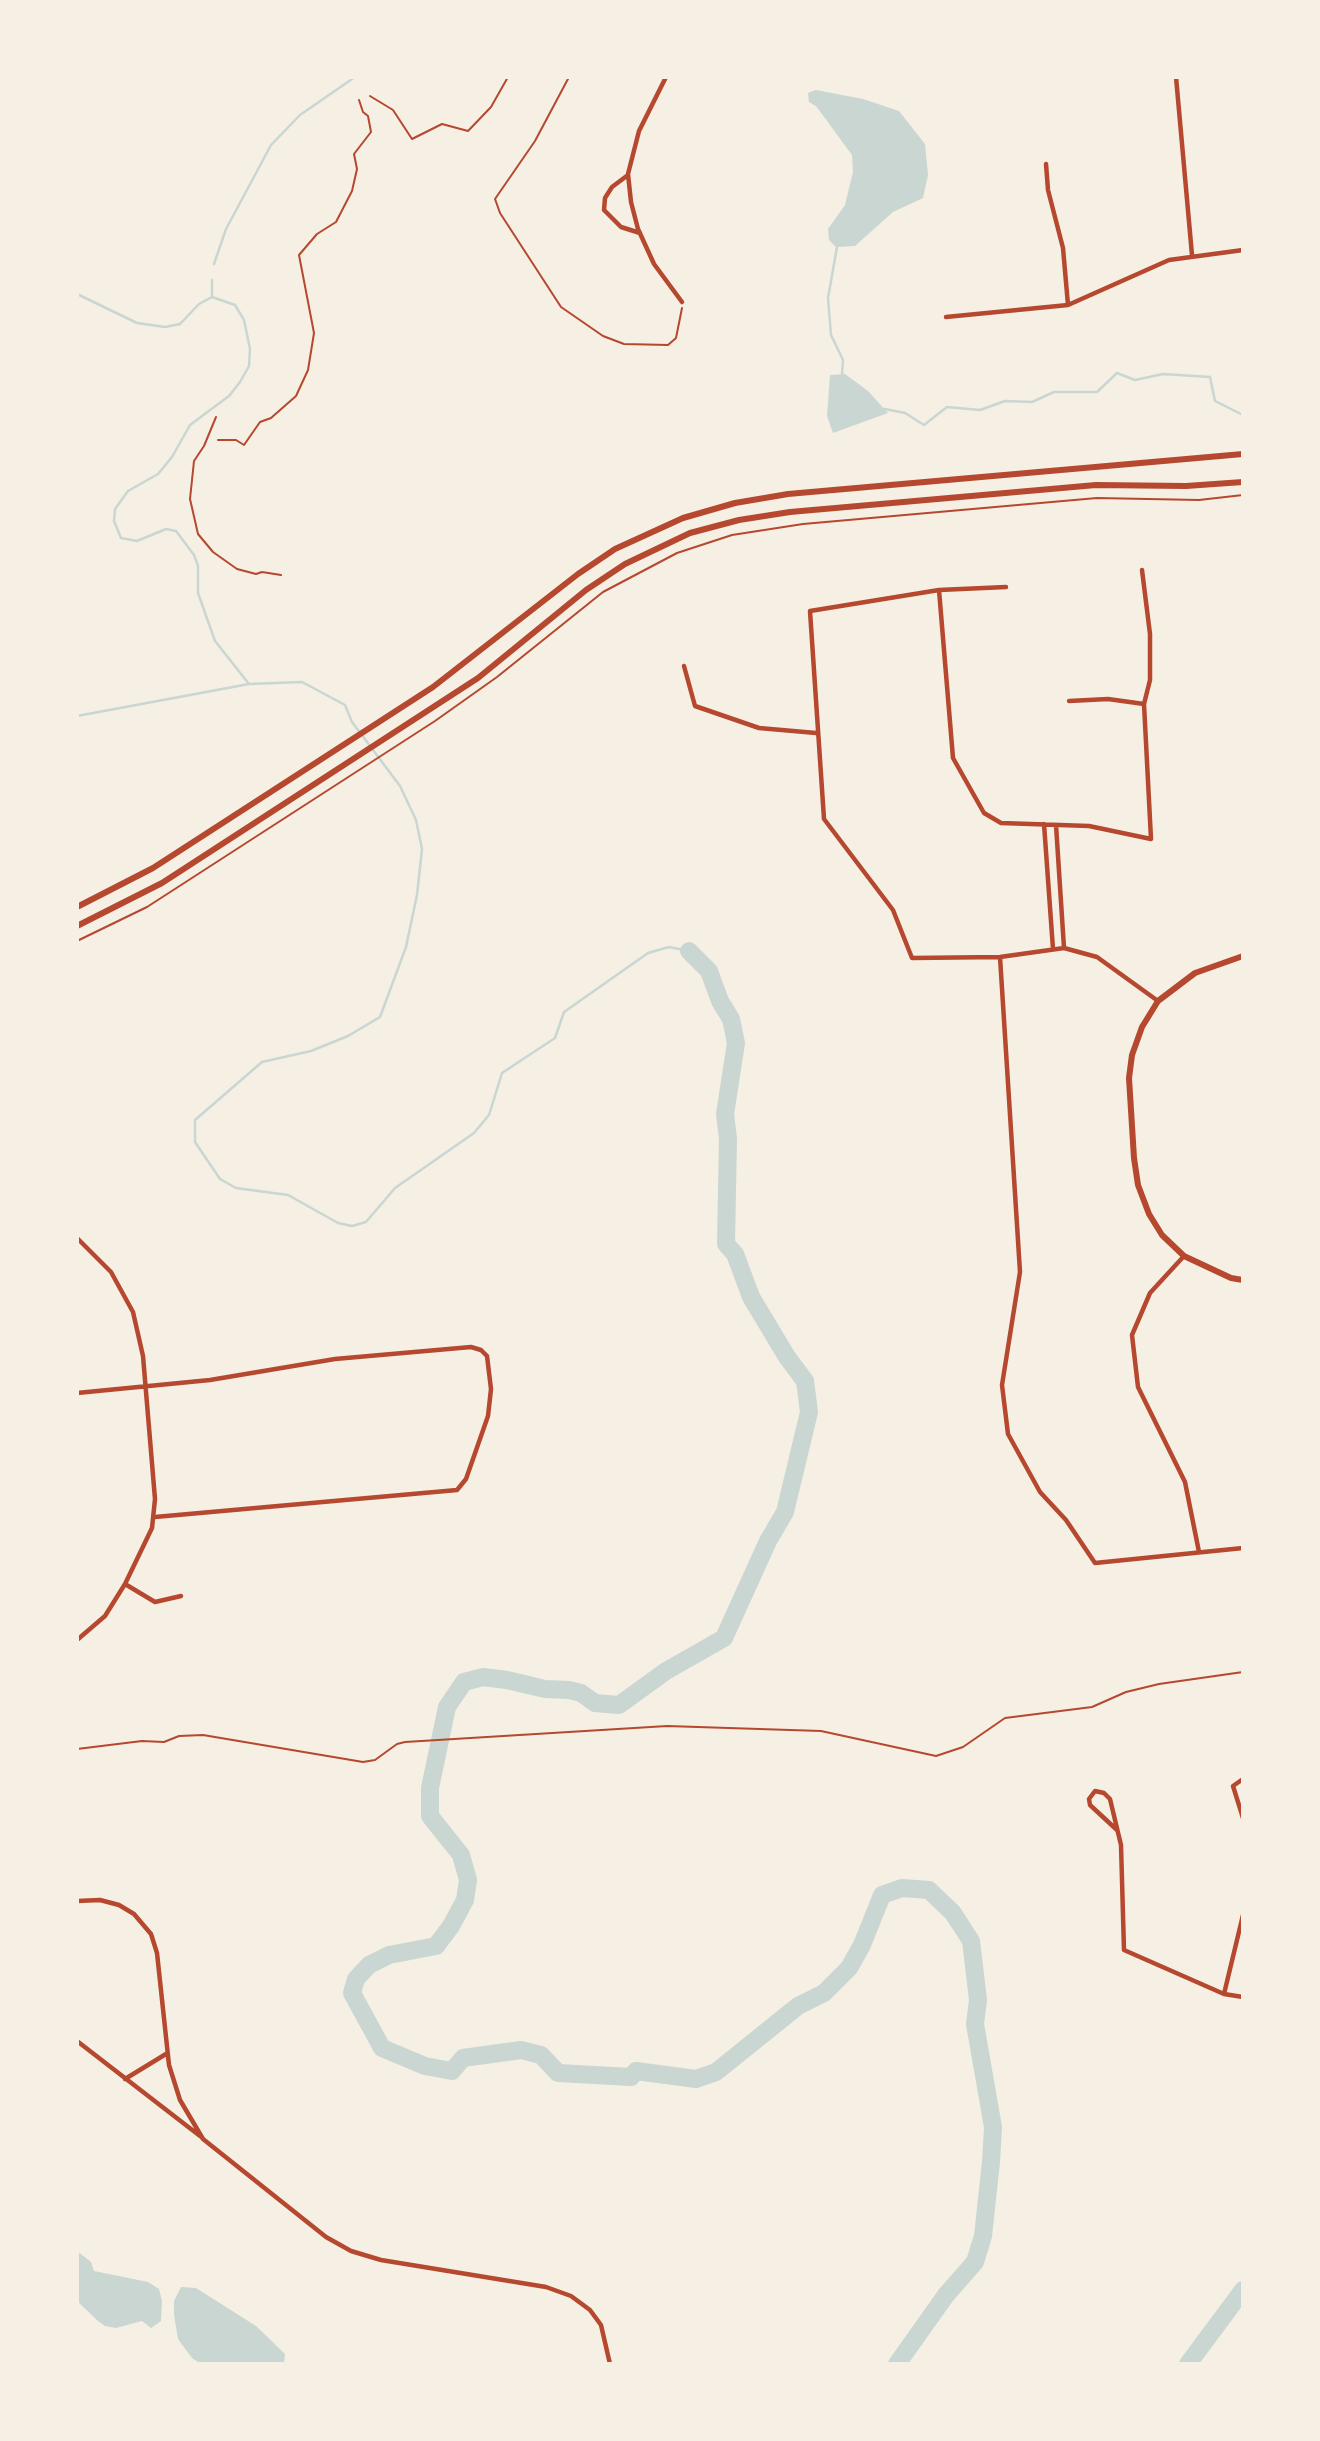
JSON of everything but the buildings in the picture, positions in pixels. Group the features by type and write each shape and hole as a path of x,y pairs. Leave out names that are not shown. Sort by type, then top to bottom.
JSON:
{"main road":[{"path":"77,907 153,867 396,711 470,661 578,574 633,539 683,518 735,503 788,494 1243,454"},
{"path":"77,926 162,883 478,678 586,590 642,554 690,533 751,518 790,512 1096,485 1186,486 1243,482"},
{"path":"1243,956 1195,973 1158,1001 1142,1027 1132,1055 1129,1078 1134,1158 1138,1185 1149,1214 1163,1235 1184,1256 1231,1278 1243,1280"}],"street":[{"path":"666,77 639,131 628,174 631,202 640,233 654,264 682,302"},
{"path":"1176,77 1192,255"},
{"path":"1046,164 1048,190 1063,248 1068,305"},
{"path":"628,174 612,187 605,198 604,210 621,227 640,233"},
{"path":"946,317 1068,305 1154,265 1192,255 1243,250"},
{"path":"939,590 953,758 984,813 1001,823 1089,826 1151,839 1144,704 1150,680 1150,634 1142,570"},
{"path":"1006,587 939,590 810,611 816,733 824,819 893,910 912,958 1000,957 1064,948 1097,957 1158,1001"},
{"path":"684,666 695,706 759,728 816,733"},
{"path":"1069,701 1108,699 1144,704"},
{"path":"1044,824 1053,949"},
{"path":"1056,825 1064,948"},
{"path":"1000,957 1020,1272 1002,1385 1008,1434 1040,1492 1066,1520 1095,1563 1243,1548"},
{"path":"77,1238 103,1262 127,1298 141,1342 155,1517 148,1538 125,1584 105,1616 77,1640"},
{"path":"1184,1256 1150,1293 1132,1335 1138,1387 1185,1482 1199,1552"},
{"path":"77,1392 210,1380 335,1359 471,1347 484,1352 489,1363 490,1407 466,1479 457,1490 155,1517"},
{"path":"125,1584 155,1602 181,1596"},
{"path":"1243,1779 1233,1786 1243,1818"},
{"path":"1117,1830 1090,1805 1089,1799 1096,1791 1104,1793 1110,1799 1121,1845 1124,1950 1224,1994 1243,1997"},
{"path":"77,1901 100,1900 120,1905 147,1927 156,1953 167,2054 180,2100 203,2139"},
{"path":"1224,1994 1243,1915"},
{"path":"77,2041 326,2237 351,2251 381,2260 546,2287 571,2296 590,2310 601,2325 610,2364"},
{"path":"125,2079 167,2054"}],"path":[{"path":"370,96 393,110 412,139 442,124 468,131 491,107 508,77"},
{"path":"569,77 535,141 495,198 500,213 561,307 603,336 624,344 668,345 676,338 682,302"},
{"path":"218,440 236,440 244,445 260,422 271,418 296,396 308,370 314,333 299,255 317,234 336,222 352,191 357,169 354,154 371,132 368,116 363,112 359,100"},
{"path":"216,417 204,446 194,461 190,499 198,534 213,552 237,569 281,575"},
{"path":"77,941 147,907 497,677 603,592 677,553 704,543 755,531 803,524 1097,499 1199,499 1243,495"},
{"path":"77,1749 142,1741 164,1742 178,1736 202,1735 363,1762 374,1760 397,1744 405,1742 667,1726 821,1731 936,1756 963,1747 1005,1717 1092,1707 1126,1692 1159,1684 1243,1672"}],"shaded area":[{"path":"816,90 863,99 899,111 925,144 928,175 923,198 893,212 855,246 836,247 829,240 828,229 845,205 853,172 852,155 816,106 809,102 808,93"},
{"path":"845,374 868,391 888,413 833,433 827,416 830,375"},
{"path":"77,2251 91,2262 94,2271 148,2282 159,2289 162,2301 161,2321 151,2328 142,2321 116,2328 105,2326 98,2321 77,2301"},
{"path":"181,2287 196,2288 256,2326 285,2354 284,2363 201,2364 192,2358 178,2339 174,2315 174,2301"}],"waterway":[{"path":"214,264 226,229 271,145 300,115 355,77"},
{"path":"837,247 828,298 831,335 843,360 842,374"},
{"path":"212,280 212,297"},
{"path":"77,294 137,323 165,327 180,324 199,304 212,297 235,305 244,320 250,349 249,366 229,396 190,425 172,457 158,474 128,491 115,509 114,521 121,538 137,541 166,529 176,531 194,555 198,566 198,593 215,641 249,684 302,682 345,705 352,722 400,786 416,820 422,849 417,895 406,947 380,1017 348,1036 311,1051 262,1062 195,1120 195,1142 220,1179 236,1188 288,1195 338,1223 352,1226 366,1222 395,1188 474,1133 489,1115 502,1073 555,1038 564,1012 648,953 669,947 689,951"},
{"path":"885,409 905,413 924,425 947,407 980,410 1005,401 1032,402 1054,392 1097,392 1117,373 1135,380 1163,374 1210,377 1215,401 1243,415"},
{"path":"77,716 249,684"},
{"path":"689,951 709,971 720,1001 731,1019 736,1043 725,1114 728,1138 726,1244 735,1254 751,1297 787,1357 805,1381 809,1412 785,1512 768,1541 724,1638 666,1671 619,1705 595,1703 581,1693 569,1690 545,1689 507,1680 483,1677 464,1682 447,1707 430,1788 430,1816 461,1855 468,1880 465,1900 436,1946 389,1955 369,1965 356,1979 352,1993 382,2048 425,2066 452,2071 463,2058 521,2050 541,2055 558,2073 631,2077 636,2071 696,2079 716,2072 798,2006 824,1993 849,1968 862,1945 882,1895 902,1888 929,1890 953,1913 971,1941 978,2000 975,2024 993,2127 991,2162 983,2236 975,2262 946,2295 897,2364"},
{"path":"1188,2364 1243,2290"}]}
